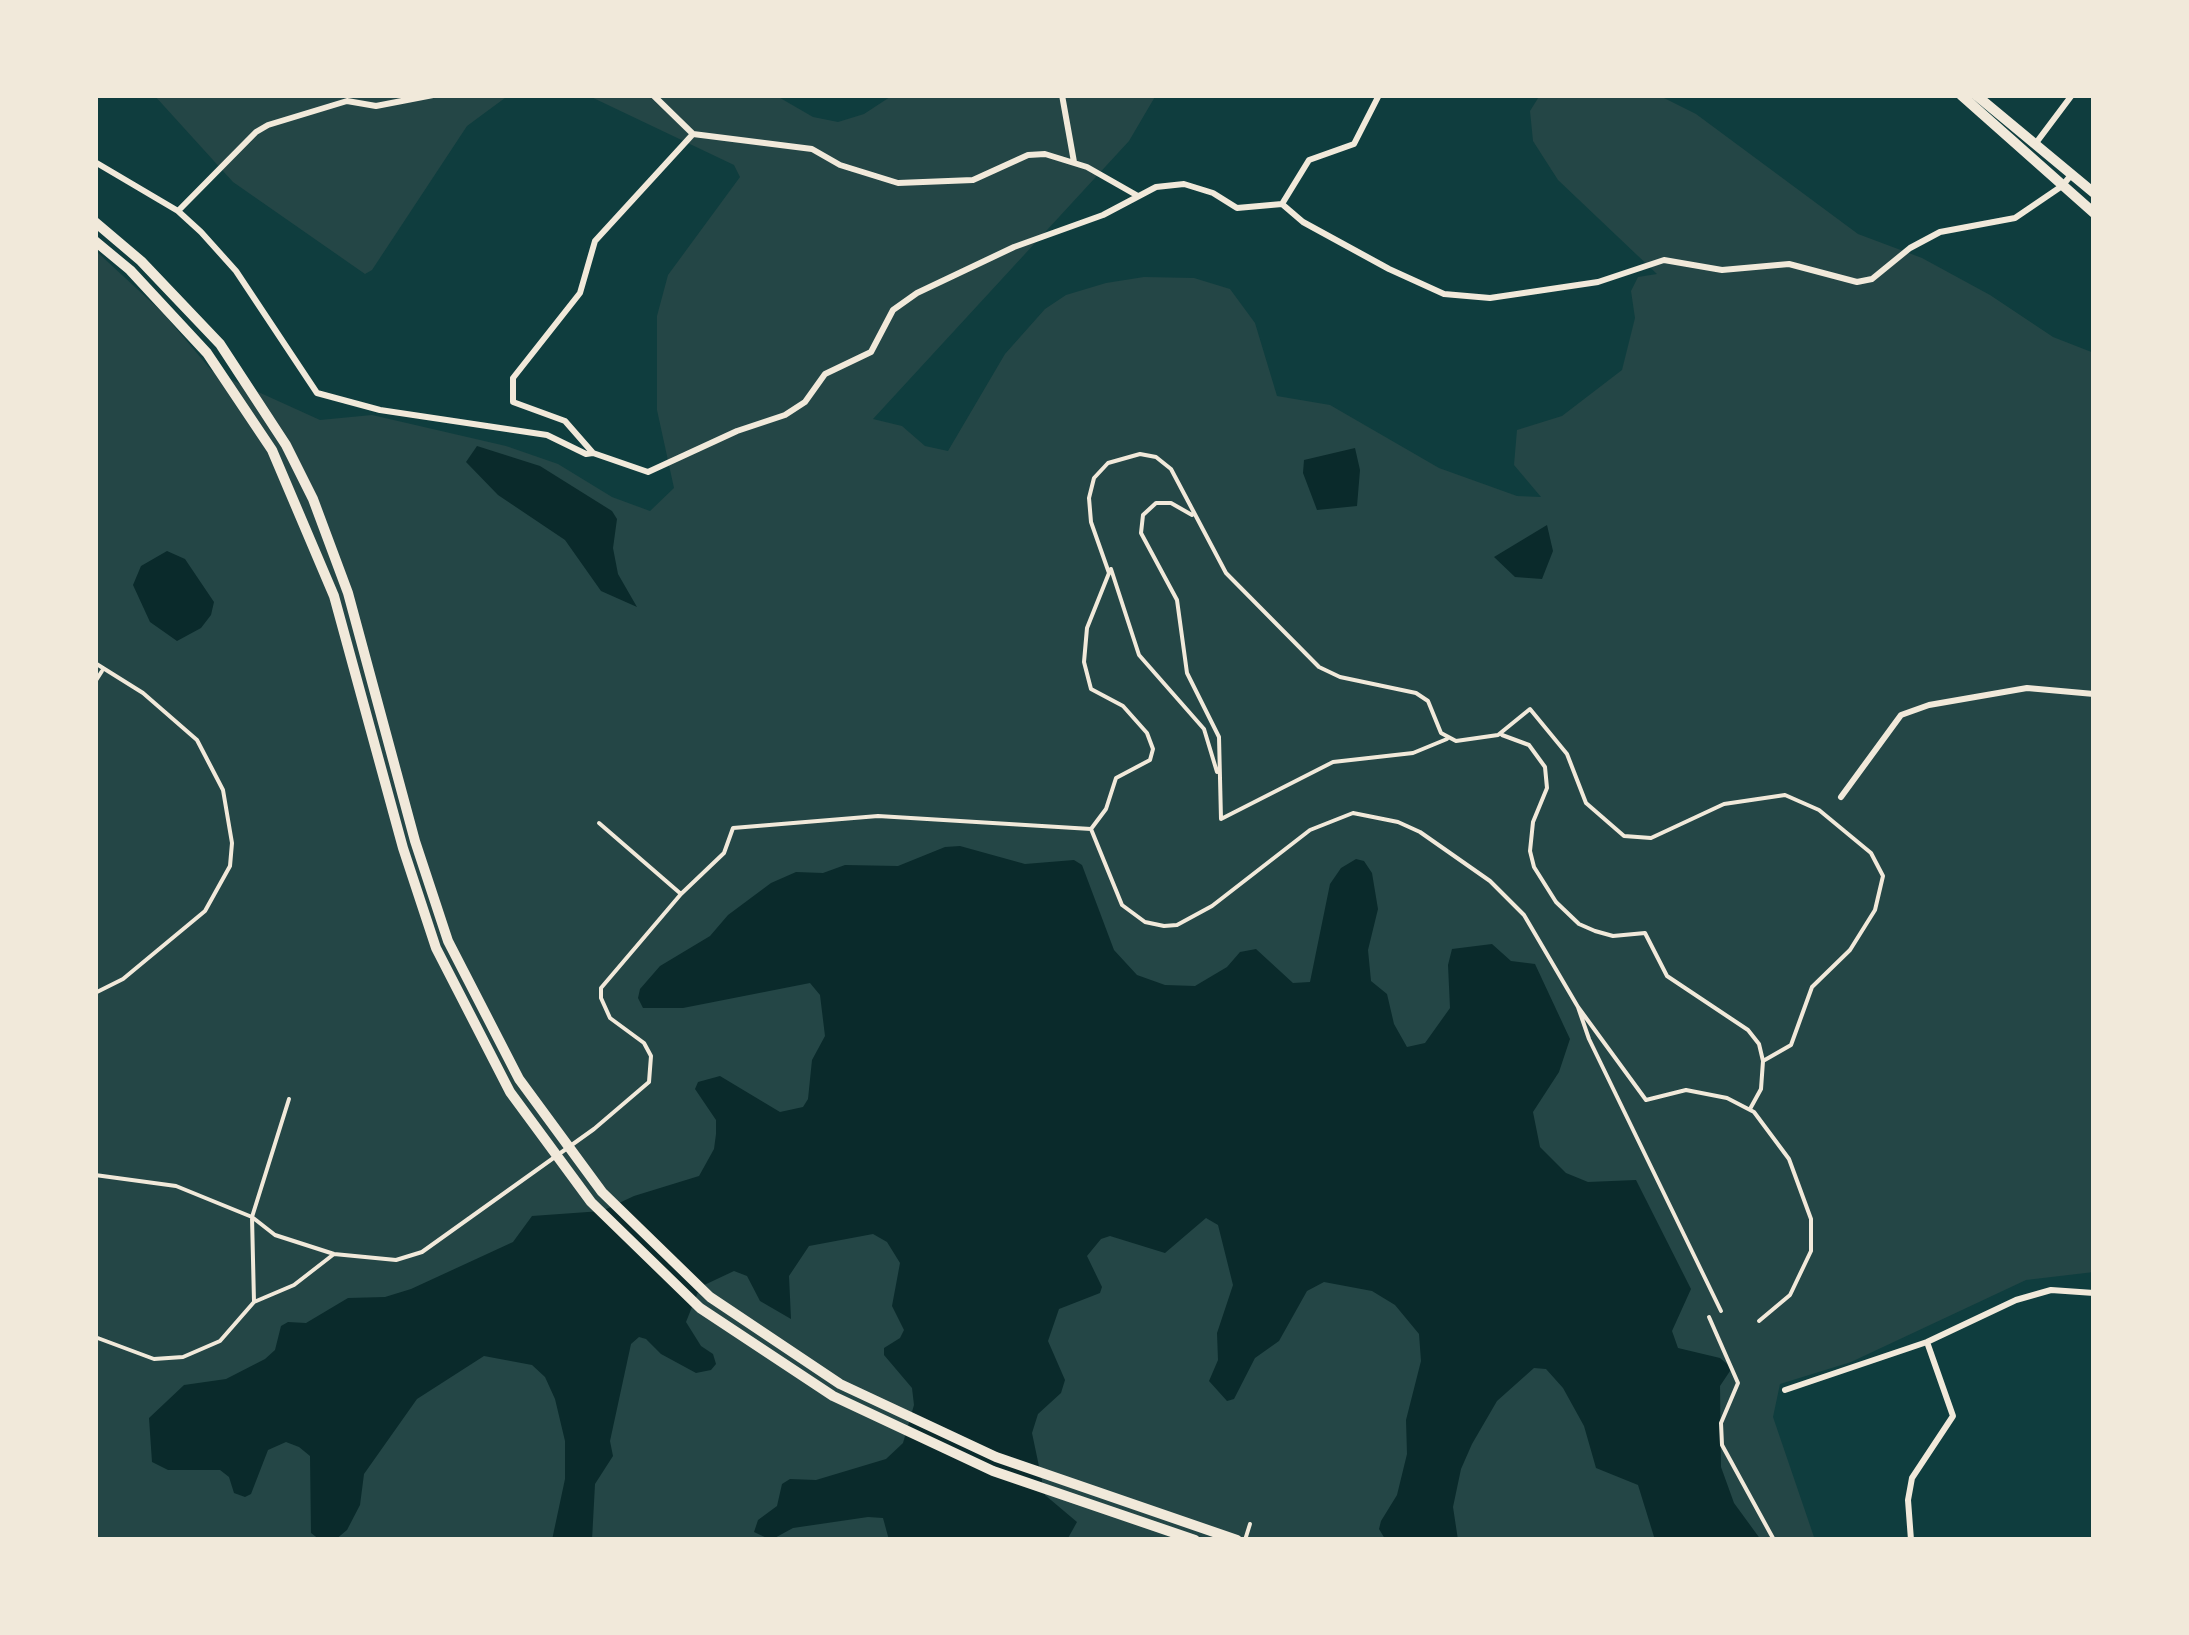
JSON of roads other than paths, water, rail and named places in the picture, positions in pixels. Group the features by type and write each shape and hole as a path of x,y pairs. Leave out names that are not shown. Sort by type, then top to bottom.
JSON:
{"highway":[{"path":"1961,95 2094,214"},
{"path":"1976,95 2094,193"},
{"path":"95,222 168,287 220,344 286,444 313,499 348,592 415,842 448,941 519,1079 602,1192 710,1297 795,1357 890,1409 1046,1475 1236,1540"},
{"path":"95,241 156,296 207,352 272,450 334,596 402,848 436,948 510,1092 591,1202 700,1308 786,1369 886,1424 1041,1487 1195,1540"}],"street":[{"path":"178,211 238,155 256,132 268,126 348,101 376,106 433,95"},
{"path":"653,95 693,134 812,149 840,165 898,183 974,180 1028,155 1044,154 1074,162 1138,196"},
{"path":"695,95 714,95"},
{"path":"1062,95 1074,162"},
{"path":"1282,204 1296,175 1310,160 1354,144 1379,95"},
{"path":"2036,143 2072,95"},
{"path":"593,453 566,421 514,402 512,378 580,293 595,241 693,134"},
{"path":"95,162 178,211 236,271 317,394 380,410 546,434 573,449 648,472 737,430 785,415 804,402 825,374 871,352 893,310 917,293 1024,242 1104,215 1138,196 1175,183 1204,189 1237,208 1282,204 1346,248 1416,282 1444,294 1490,298 1598,282 1664,260 1722,270 1789,264 1858,282 1872,279 1922,240 1940,232 2015,218 2062,186 2072,174"},
{"path":"1446,739 1428,701 1416,693 1340,677 1310,659 1242,592 1195,519 1181,485 1166,463 1140,454 1113,460 1094,478 1088,506 1139,655 1204,729 1217,774 1221,819 1333,762 1413,753 1446,739 1467,742 1498,734 1514,736 1529,745 1546,767 1546,788 1533,822 1530,851 1534,867 1556,902 1578,924 1595,931 1614,936 1644,934 1666,976 1748,1030 1759,1044 1763,1061 1760,1089 1750,1109"},
{"path":"1195,519 1172,503 1156,503 1143,515 1141,534 1178,600 1187,672 1219,737 1222,762 1217,774"},
{"path":"1091,829 1106,810 1116,778 1150,760 1153,750 1147,732 1123,706 1096,694 1086,679 1087,628 1102,596 1108,564"},
{"path":"95,663 143,693 197,740 223,790 232,844 230,866 205,911 123,979 95,992"},
{"path":"95,682 102,670"},
{"path":"1841,796 1901,714 1929,705 2027,688 2094,694"},
{"path":"1498,734 1530,708 1566,754 1586,803 1624,836 1651,838 1724,804 1786,795 1819,810 1877,860 1882,888 1860,938 1812,987 1791,1045 1763,1061"},
{"path":"1091,829 1122,905 1144,922 1164,926 1177,925 1212,906 1326,821 1353,813 1398,822 1467,864 1511,900 1578,1007 1646,1100 1674,1092 1702,1091 1750,1109 1789,1159 1801,1183 1812,1231 1811,1251 1797,1285 1760,1322"},
{"path":"95,1174 176,1186 252,1217 275,1235 334,1254 396,1260 422,1252 641,1092 652,1066 644,1043 610,1018 600,998 601,988 682,894 724,853 733,828 878,816 1091,829"},
{"path":"599,823 682,894"},
{"path":"1578,1007 1583,1028 1721,1311"},
{"path":"254,1302 252,1217 289,1099"},
{"path":"95,1338 154,1359 184,1357 220,1341 254,1302 284,1291 334,1254"},
{"path":"1784,1390 1928,1342 2016,1300 2050,1290 2094,1293"},
{"path":"1709,1317 1738,1383 1720,1423 1722,1445 1774,1540"},
{"path":"1911,1540 1908,1500 1912,1478 1953,1416 1928,1342"},
{"path":"1245,1540 1250,1524"}]}
